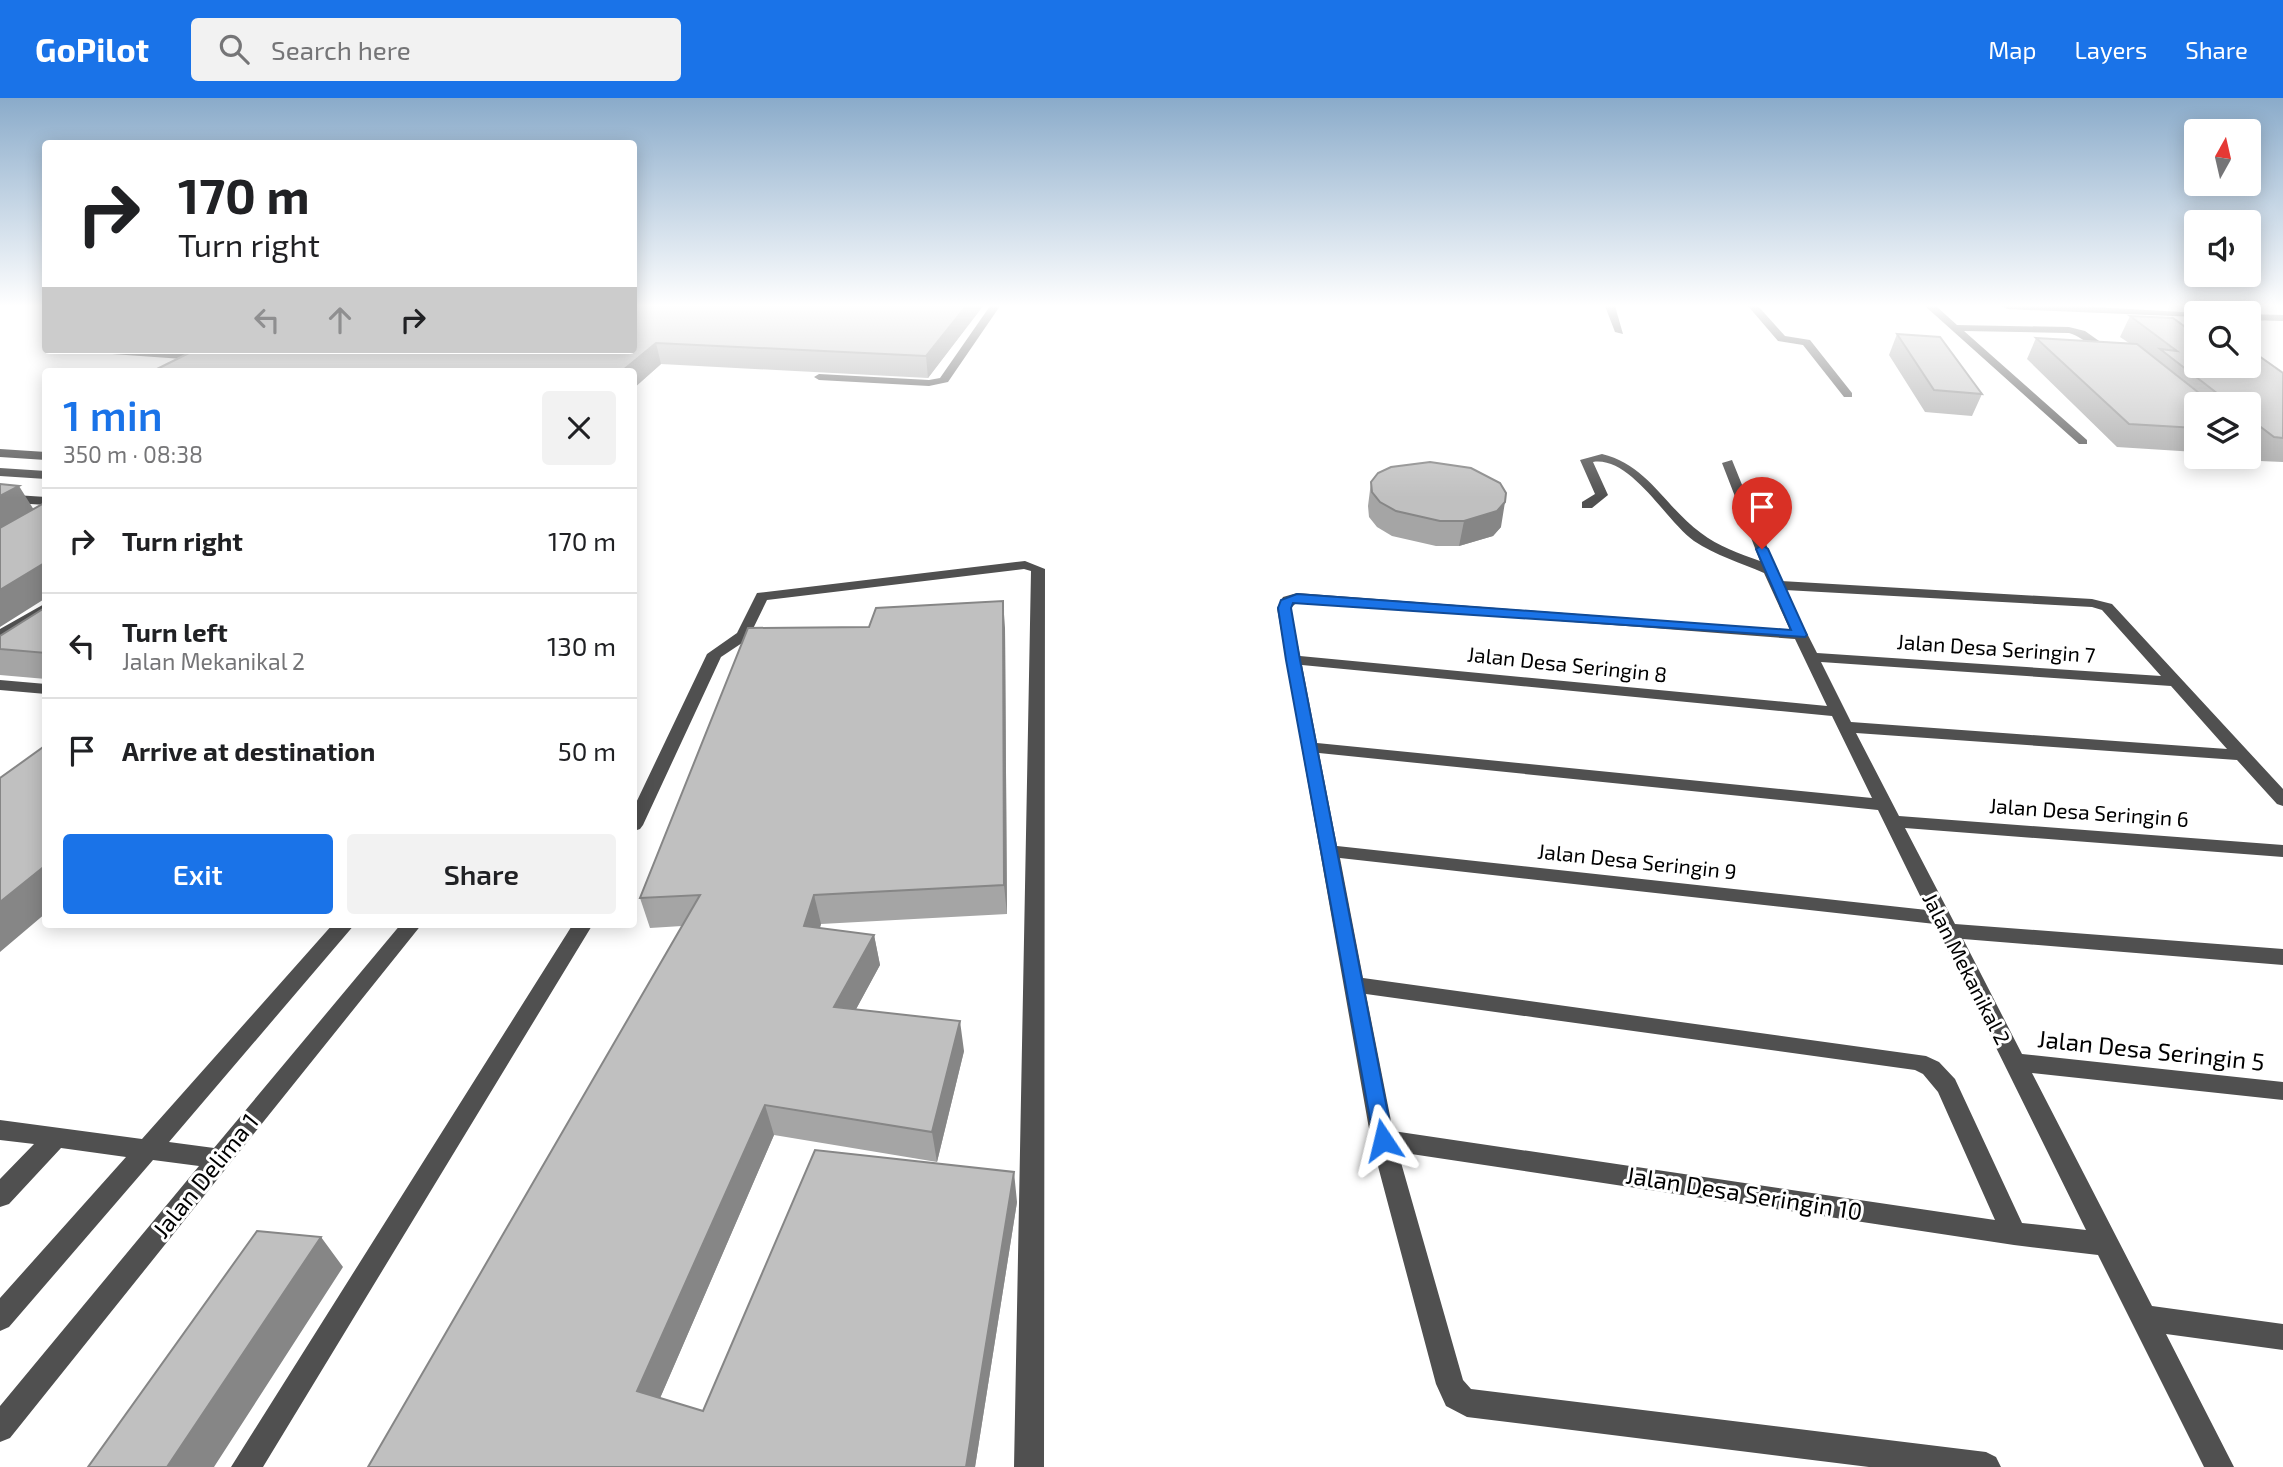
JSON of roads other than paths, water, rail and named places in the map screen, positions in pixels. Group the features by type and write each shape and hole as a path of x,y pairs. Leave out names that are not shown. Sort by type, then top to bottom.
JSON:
{"street":[{"path":"819,377 929,383 944,380 951,370"},
{"path":"1828,370 1848,396"},
{"path":"2002,370 2083,442"},
{"path":"26,455 42,447"},
{"path":"0,453 42,456"},
{"path":"1587,505 1602,495 1586,460 1596,457 1611,460 1633,471 1693,534 1773,578 2092,604 2116,614 2283,800"},
{"name":"Jalan Mekanikal 2","path":"1728,463 1773,578 1887,813 2219,1467"},
{"path":"0,472 42,475"},
{"path":"0,498 42,501"},
{"path":"637,819 715,654 743,636 761,596 1025,565 1038,569 1029,1467"},
{"path":"1800,635 1297,597 1288,600 1284,608 1293,660 1383,1140 1450,1384 1461,1400 1473,1405 1524,1412 1986,1467"},
{"path":"0,635 42,609"},
{"name":"Jalan Desa Seringin 7","path":"1811,657 2178,682"},
{"name":"Jalan Desa Seringin 8","path":"1293,660 1842,720 2243,755"},
{"path":"0,685 42,689"},
{"name":"Jalan Desa Seringin 6","path":"1310,747 1887,813 2283,851"},
{"name":"Jalan Desa Seringin 9","path":"1329,851 1943,924 2283,957"},
{"path":"0,1318 341,928"},
{"name":"Jalan Delima 1","path":"0,1428 409,928"},
{"path":"246,1467 581,928"},
{"path":"1355,985 1918,1062 1930,1068 1947,1086 2014,1234"},
{"name":"Jalan Desa Seringin 5","path":"2013,1062 2283,1091"},
{"path":"0,1130 220,1159"},
{"path":"0,1196 56,1137"},
{"name":"Jalan Desa Seringin 10","path":"1383,1140 2014,1234 2106,1244"},
{"path":"2143,1318 2283,1337"}]}
